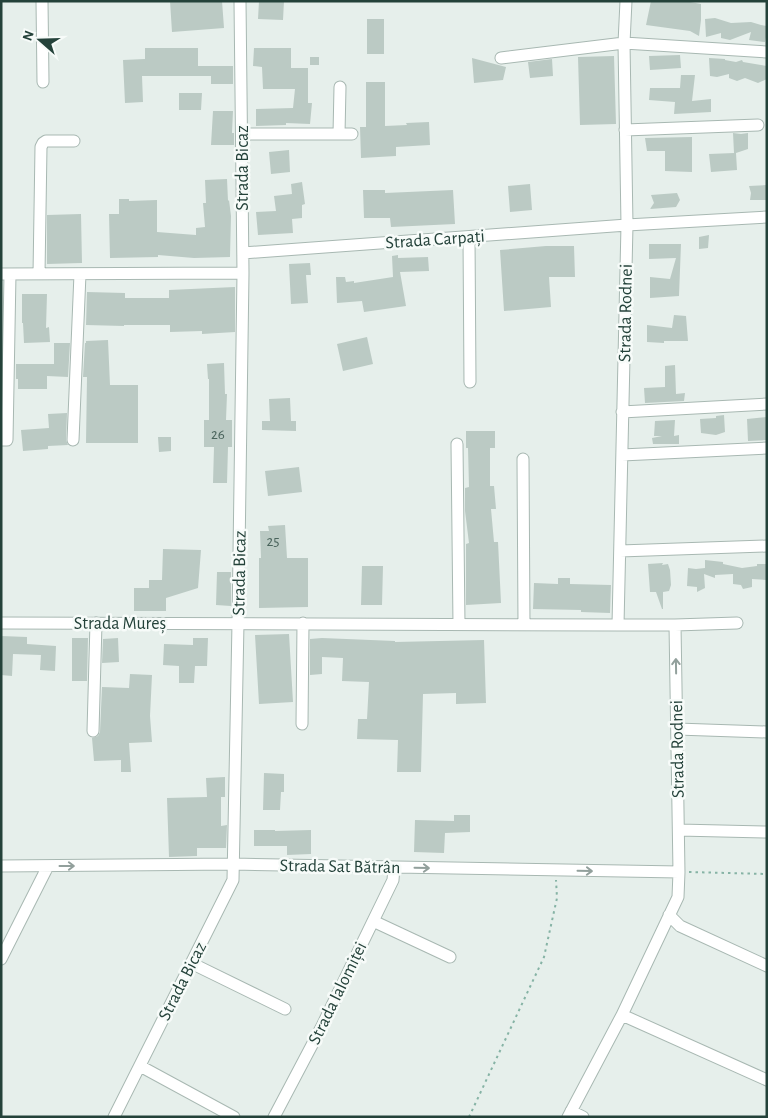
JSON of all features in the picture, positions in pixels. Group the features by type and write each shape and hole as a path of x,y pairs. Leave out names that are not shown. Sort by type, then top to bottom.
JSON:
{"street":[{"path":"42,1 42,82"},
{"name":"Strada Bicaz","path":"114,1117 233,880 243,273 240,1"},
{"name":"Strada Rodnei","path":"618,626 627,225 624,43 626,1"},
{"path":"501,58 624,43 767,52"},
{"path":"339,134 340,87"},
{"path":"626,130 758,125"},
{"path":"242,134 352,134"},
{"path":"39,274 41,147 46,141 74,141"},
{"name":"Strada Carpați","path":"242,253 627,225 767,217"},
{"path":"469,237 470,382"},
{"path":"1,440 6,440 6,274 243,273"},
{"path":"73,440 80,274"},
{"path":"622,412 767,404"},
{"path":"457,444 459,624"},
{"path":"622,455 767,448"},
{"path":"523,459 524,624"},
{"path":"620,551 767,546"},
{"name":"Strada Mureș","path":"1,623 524,624 618,626 737,623"},
{"path":"93,731 96,623"},
{"path":"302,724 303,623"},
{"name":"Strada Rodnei","path":"569,1114 622,1015 678,897 679,830 675,625"},
{"path":"677,730 767,732"},
{"path":"679,830 767,832"},
{"name":"Strada Sat Bătrân","path":"1,866 233,864 679,872"},
{"path":"1,959 48,866"},
{"name":"Strada Ialomiței","path":"274,1117 322,1026 393,880 394,867"},
{"path":"669,915 680,926 767,966"},
{"path":"373,921 450,957"},
{"path":"191,964 285,1008"},
{"path":"622,1015 767,1080"},
{"path":"140,1066 234,1117"},
{"path":"569,1114 583,1117"}],"path":[{"path":"469,1117 544,957 557,898 555,870"},
{"path":"679,872 767,874"}],"building":[{"path":"170,1 222,1 224,28 172,32"},
{"path":"259,1 284,1 283,20 258,19"},
{"path":"651,1 685,1 701,4 699,36 690,31 646,25"},
{"path":"715,18 731,23 751,22 767,26 765,42 749,40 751,32 730,40 721,38 721,33 706,37 705,19"},
{"path":"367,19 384,19 384,54 367,54"},
{"path":"145,48 198,48 198,66 233,66 233,84 211,84 211,76 142,76 143,102 125,103 123,60 145,59"},
{"path":"254,48 291,48 291,68 308,68 308,103 312,103 310,124 286,123 286,125 256,126 256,109 293,108 295,89 263,89 262,67 253,66"},
{"path":"680,55 681,68 650,70 649,56"},
{"path":"614,56 616,124 580,125 578,57"},
{"path":"310,57 319,57 319,65 310,65"},
{"path":"472,58 506,67 503,80 474,83"},
{"path":"709,58 736,62 742,60 743,62 767,66 767,79 758,83 745,78 737,81 729,78 729,74 717,77 710,76"},
{"path":"552,59 553,76 530,78 528,62"},
{"path":"681,75 695,75 692,101 711,99 711,112 674,114 675,102 649,100 650,88 680,88"},
{"path":"366,82 385,82 385,126 429,122 430,145 396,147 396,156 361,158 360,127 366,127"},
{"path":"179,93 202,93 201,110 179,110"},
{"path":"213,111 233,111 232,133 234,133 234,145 211,145"},
{"path":"733,133 748,133 748,149 736,153 737,170 711,172 709,154 734,153"},
{"path":"692,137 692,172 665,171 665,151 647,151 645,138"},
{"path":"289,150 290,172 271,174 269,152"},
{"path":"227,179 231,216 230,257 194,258 158,255 158,257 110,258 109,214 119,214 119,199 129,199 129,201 157,200 157,232 196,235 196,228 205,227 203,203 206,203 205,180"},
{"path":"302,182 305,204 302,205 302,218 292,219 293,233 258,235 256,212 276,211 274,196 292,194 291,184"},
{"path":"530,184 532,210 510,212 508,186"},
{"path":"767,185 767,200 750,200 749,186"},
{"path":"363,190 385,190 385,193 453,190 455,224 391,227 390,218 364,218"},
{"path":"677,193 680,200 676,207 650,209 654,203 651,195"},
{"path":"81,214 82,263 47,264 47,215"},
{"path":"709,235 708,248 699,249 699,237"},
{"path":"649,244 681,244 679,296 650,298 650,277 670,279 676,258 649,259"},
{"path":"546,246 574,246 575,277 549,277 551,307 504,311 500,250"},
{"path":"398,255 398,258 428,257 429,271 400,272 406,306 364,312 362,301 337,303 336,277 345,277 346,282 354,281 354,283 393,277 392,256"},
{"path":"310,263 311,275 306,275 308,303 291,304 289,264"},
{"path":"235,287 235,332 202,334 202,331 170,332 170,325 86,325 87,292 125,293 125,298 169,298 169,290"},
{"path":"22,294 47,294 46,328 49,327 50,342 24,343"},
{"path":"674,315 686,316 688,341 647,342 647,325 672,328"},
{"path":"367,337 373,364 343,371 337,344"},
{"path":"108,340 110,385 138,385 138,443 86,443 87,377 83,377 85,343 86,341"},
{"path":"54,343 70,343 68,377 47,376 47,389 18,389 16,364 54,364"},
{"path":"224,363 225,394 227,394 226,420 232,420 232,447 228,447 227,483 213,483 214,447 204,447 204,420 209,420 207,364"},
{"path":"675,365 676,394 685,393 684,401 645,403 644,388 665,387 665,366"},
{"path":"290,398 291,421 296,421 296,431 262,430 262,421 270,421 269,399"},
{"path":"67,413 66,440 68,445 48,446 48,449 23,451 21,430 49,428 48,414"},
{"path":"724,415 725,432 716,435 701,433 700,419 716,418 716,416"},
{"path":"767,417 767,440 748,441 747,419"},
{"path":"675,420 674,436 679,435 679,444 653,444 652,438 662,436 654,436 655,421"},
{"path":"466,431 495,431 495,448 490,448 490,486 494,486 496,509 491,509 494,542 498,542 501,603 466,605 466,544 469,543 465,511 465,488 469,487"},
{"path":"158,437 171,437 171,451 159,452"},
{"path":"299,467 302,492 268,496 265,471"},
{"path":"285,525 287,558 308,558 308,607 259,608 260,531 269,531 268,526"},
{"path":"163,549 201,550 198,588 166,598 166,611 134,611 134,588 149,588 149,580 162,580"},
{"path":"705,560 723,562 723,564 742,568 757,566 757,564 767,564 767,580 752,579 752,587 743,589 741,585 733,584 733,574 715,575 715,578 704,574 705,588 697,592 697,587 687,586 688,568 705,568"},
{"path":"663,563 662,565 668,564 671,585 669,591 663,592 662,609 656,592 650,592 648,564"},
{"path":"362,566 383,566 382,605 361,605"},
{"path":"217,572 231,572 231,606 216,605"},
{"path":"558,578 570,578 570,584 611,585 610,613 533,609 534,583 558,584"},
{"path":"289,634 293,702 259,704 255,635"},
{"path":"1,636 27,637 27,644 56,646 55,671 40,670 41,655 13,654 12,676 1,675"},
{"path":"72,638 88,638 87,681 72,681"},
{"path":"118,638 119,662 102,663 103,639"},
{"path":"193,638 208,638 207,666 195,666 194,683 179,683 179,666 163,665 164,644 193,645"},
{"path":"310,639 395,642 484,640 486,703 456,704 456,693 423,694 421,772 397,772 398,740 357,739 358,719 367,719 369,682 342,681 343,658 322,657 322,674 310,675"},
{"path":"130,674 152,675 150,716 152,742 129,743 131,772 121,772 121,760 94,761 92,738 98,736 100,732 102,687 129,688"},
{"path":"264,773 284,774 284,792 281,792 280,810 263,810"},
{"path":"225,777 225,797 221,797 221,826 227,825 226,848 197,848 197,856 169,857 167,798 207,797 206,778"},
{"path":"454,815 470,815 470,832 445,833 444,853 414,852 415,820 454,821"},
{"path":"254,830 311,830 311,854 287,855 287,846 254,846"}]}
